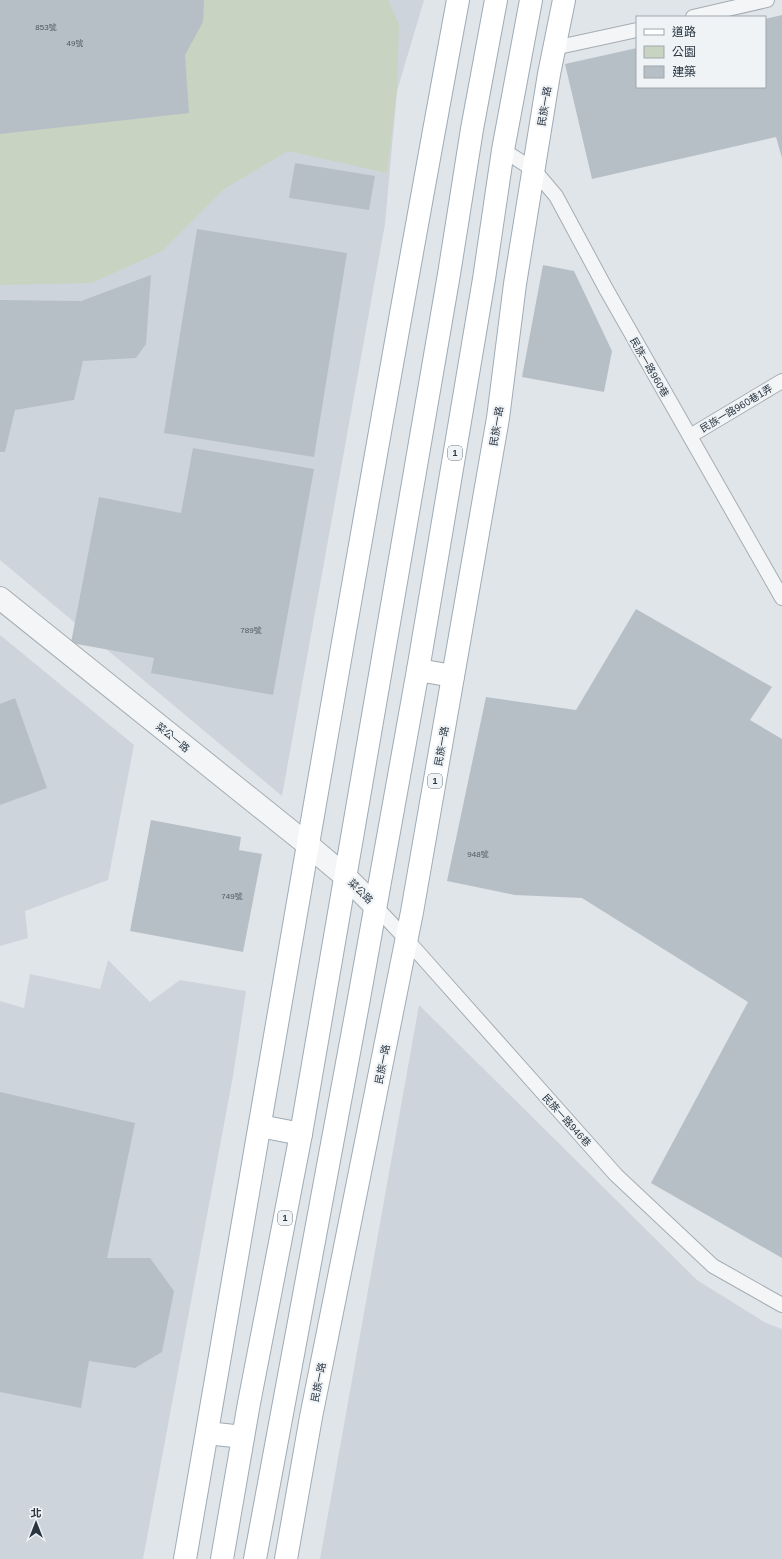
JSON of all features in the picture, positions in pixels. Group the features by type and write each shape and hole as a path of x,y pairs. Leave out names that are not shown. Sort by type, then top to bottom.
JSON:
{"main road":[{"path":"185,1559 308,845 318,778 458,0"},
{"name":"1","path":"222,1559 243,1438 301,1134 472,129 496,0"},
{"name":"1","path":"255,1559 418,670 483,286 503,150 531,0"},
{"name":"民族一路","path":"286,1559 323,1355 407,940 498,418 515,284 554,48 564,0"},
{"path":"418,670 453,676"},
{"path":"260,1126 301,1134"},
{"path":"294,1349 323,1355"},
{"path":"207,1433 243,1438"}],"street":[{"name":"菜公一路","path":"0,598 346,876"},
{"name":"菜公路","path":"346,876 375,906"}],"lane":[{"path":"697,16 767,0"},
{"path":"554,48 636,30"},
{"name":"民族一路960巷","path":"503,150 534,170 556,196 782,598"},
{"name":"民族一路960巷1弄","path":"690,436 782,380"},
{"name":"民族一路946巷","path":"375,906 616,1175 712,1266 782,1305"}],"shaded area":[{"path":"0,0 424,0 397,91 385,224 282,796 0,560"},
{"path":"0,635 134,745 108,880 25,911 28,938 0,946"},
{"path":"108,960 150,1002 180,980 246,991 233,1076 143,1559 0,1559 0,1001 24,1008 30,974 100,989"},
{"path":"419,1005 697,1280 766,1323 782,1329 782,1559 320,1559"}],"green space":[{"path":"0,0 388,0 399,24 397,91 387,173 288,151 224,189 162,251 92,283 0,285"}],"building":[{"path":"0,0 204,0 203,22 185,55 189,113 0,134"},
{"path":"782,15 782,158 776,137 592,179 565,64 636,48 636,88 766,88 766,19"},
{"path":"295,163 375,176 369,210 289,198"},
{"path":"197,229 347,253 314,457 164,433"},
{"path":"543,265 574,271 612,351 604,392 522,377"},
{"path":"151,275 146,344 136,358 83,361 74,400 15,410 5,452 0,452 0,300 81,301"},
{"path":"193,448 314,469 273,695 151,673 154,658 71,643 99,497 181,513"},
{"path":"636,609 772,687 750,720 782,739 782,1258 651,1183 748,1002 582,898 515,895 447,881 486,697 576,710"},
{"path":"15,698 47,788 0,805 0,704"},
{"path":"151,820 241,837 239,850 262,854 243,952 130,931"},
{"path":"0,1092 135,1123 107,1258 150,1258 174,1291 162,1352 135,1368 89,1361 81,1408 0,1392"}]}
